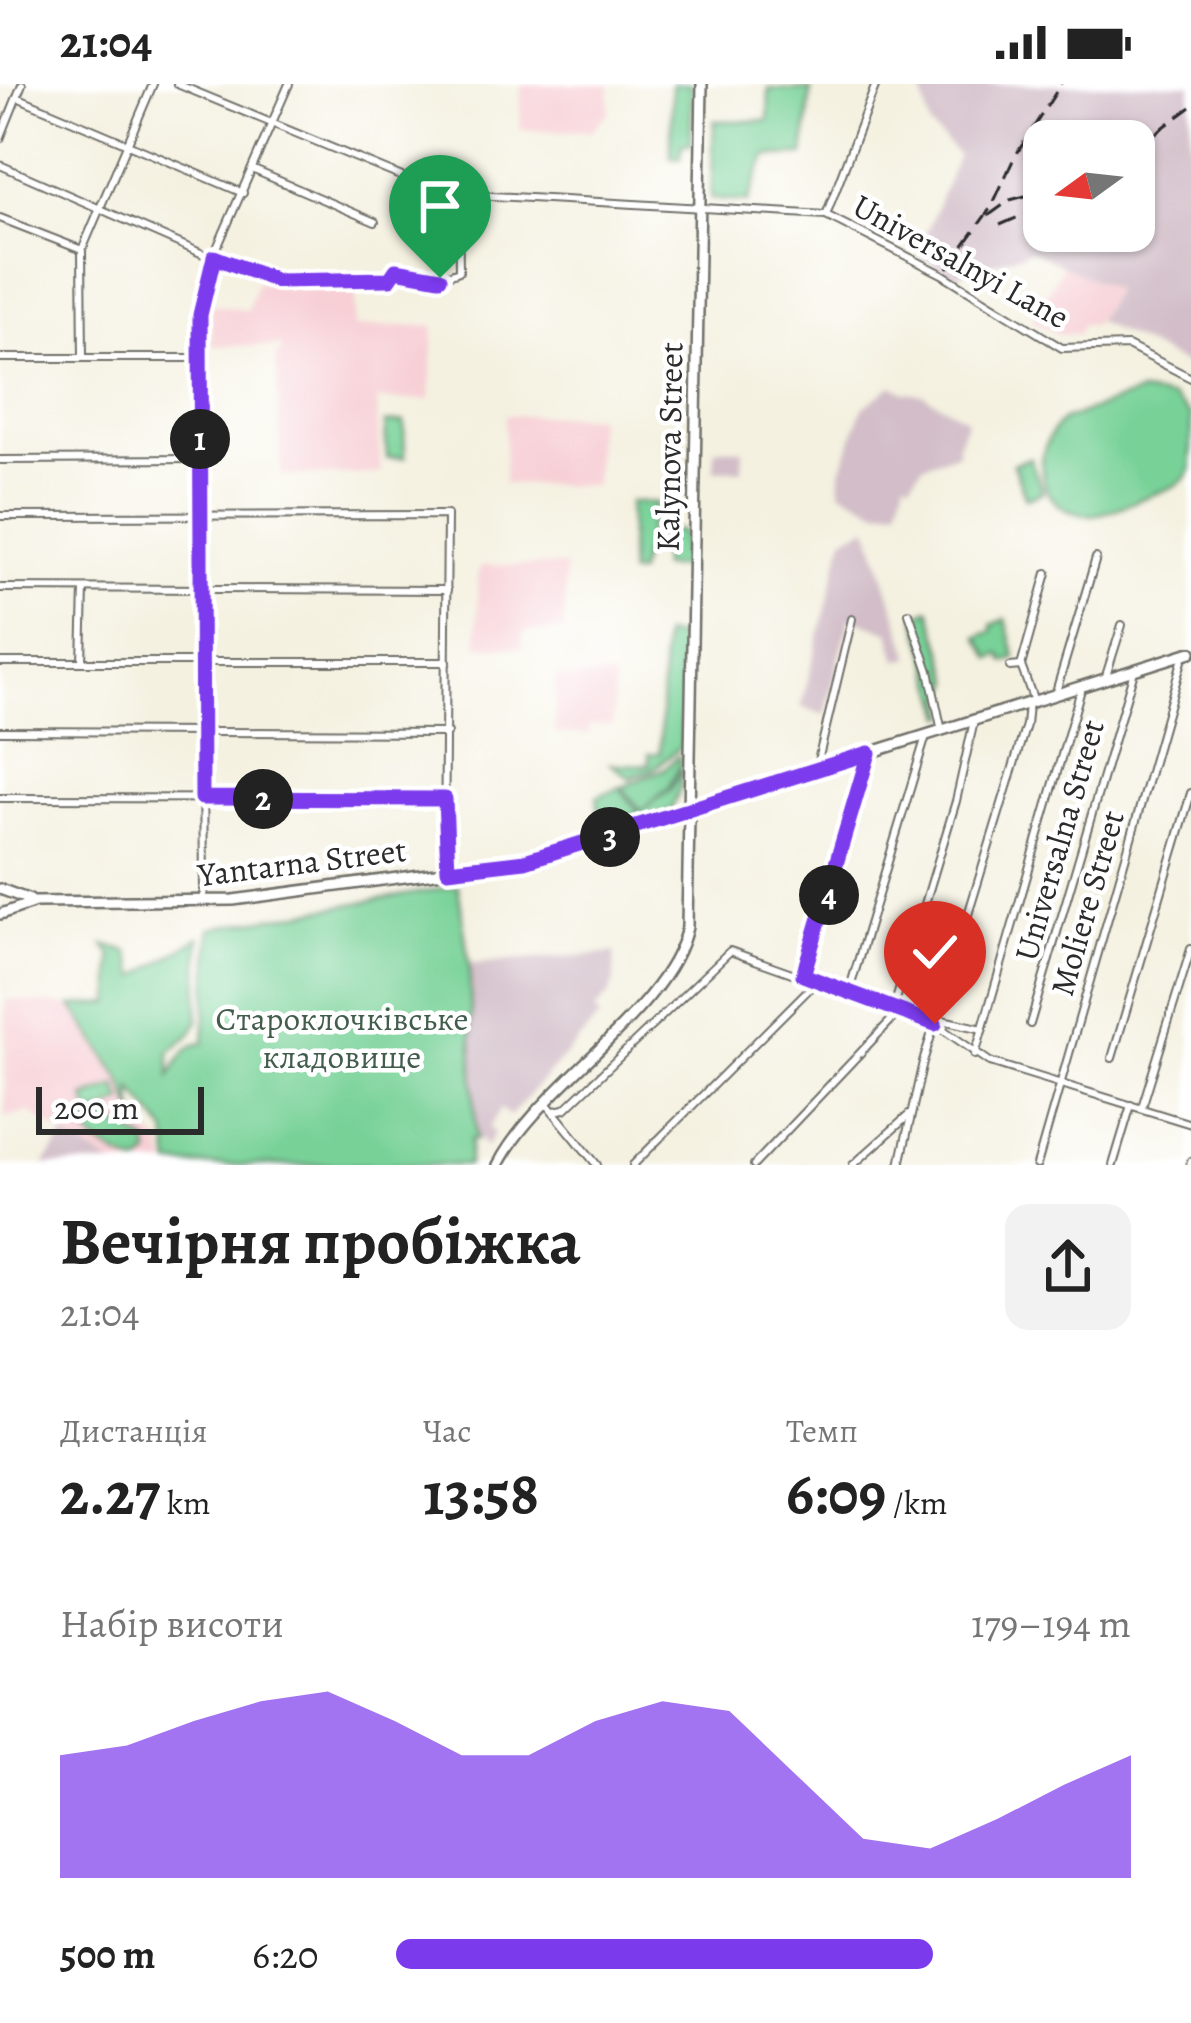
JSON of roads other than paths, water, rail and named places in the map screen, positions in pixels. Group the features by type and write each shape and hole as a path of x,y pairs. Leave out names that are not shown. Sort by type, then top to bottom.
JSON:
{"main road":[{"name":"Kalynova Street","path":"498,1165 519,1132 550,1107 662,980 681,951 688,927 702,84"},
{"name":"Yantarna Street","path":"0,914 35,902 204,903 525,861 1188,653"},
{"name":"Yantarna Street","path":"0,889 35,902"},
{"path":"0,889 4,900 0,914"}],"street":[{"path":"0,139 22,84"},
{"path":"83,358 82,250 153,84"},
{"name":"Universalnyi Lane","path":"177,84 415,185 458,196 826,215 942,274 1063,348 1128,346 1191,378"},
{"path":"204,903 202,302 214,257 290,84"},
{"path":"826,215 876,84"},
{"path":"17,97 243,193"},
{"path":"0,165 277,281 390,279 396,270 440,278 459,271 458,196"},
{"path":"254,170 375,222"},
{"path":"0,218 82,250"},
{"path":"0,358 200,358"},
{"path":"0,460 200,459"},
{"path":"0,516 447,515 448,870"},
{"path":"1055,695 1096,558"},
{"path":"900,1165 935,1024 1026,725 1031,702 1021,666 1047,573"},
{"path":"0,587 447,590"},
{"path":"82,662 84,589"},
{"path":"909,613 942,731"},
{"path":"816,769 852,619"},
{"path":"1105,679 1122,625"},
{"name":"Moliere Street","path":"1037,1165 1188,653"},
{"path":"0,662 446,662"},
{"path":"1010,667 1021,666"},
{"name":"Universalna Street","path":"1030,1024 1134,670"},
{"path":"975,1055 1082,686"},
{"path":"754,1165 895,1011 956,801 974,721"},
{"path":"0,731 447,733"},
{"path":"848,992 926,736"},
{"path":"803,975 869,753"},
{"path":"1112,1058 1191,793"},
{"path":"0,798 445,799"},
{"path":"1142,1107 1191,949"},
{"path":"550,1107 565,1109 730,951 935,1024 975,1055 1191,1124"},
{"path":"633,1165 817,981"},
{"path":"935,1024 942,1020 983,1029"},
{"path":"1113,1165 1131,1104"},
{"path":"550,1107 597,1165"},
{"path":"853,1165 911,1112"}],"railway":[{"path":"948,268 992,206 1014,158 1061,84"},
{"path":"1155,134 1191,107"},
{"path":"988,216 1023,197"},
{"path":"1000,225 1023,215"}],"park label":[{"name":"Староклочківське кладовище","path":"342,1037"}]}
